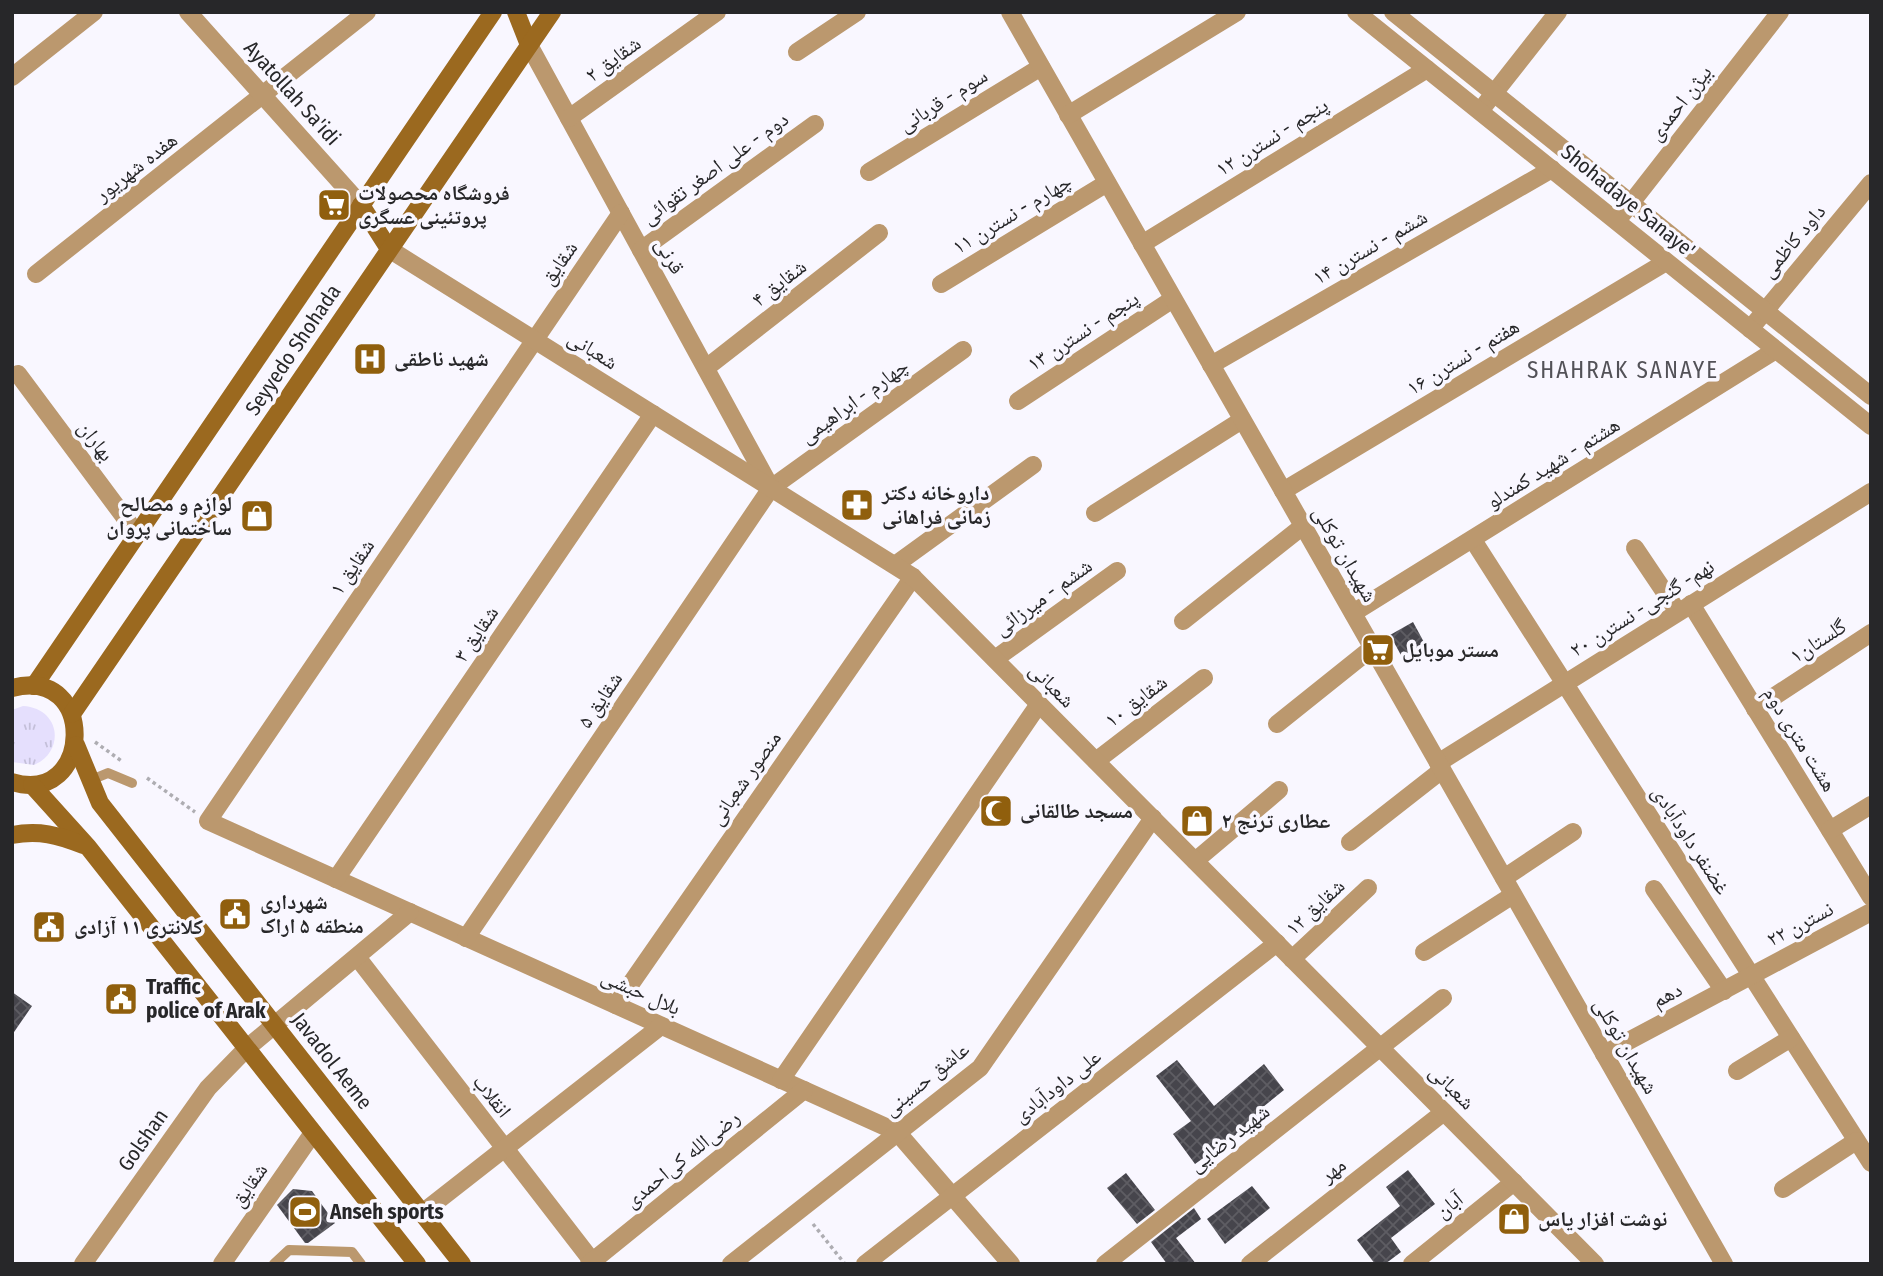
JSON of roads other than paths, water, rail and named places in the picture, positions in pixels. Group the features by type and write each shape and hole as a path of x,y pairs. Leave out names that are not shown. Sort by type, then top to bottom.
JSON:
{"main road":[{"name":"Seyyedo Shohada","path":"34,685 493,12"},
{"path":"516,12 529,45"},
{"name":"Seyyedo Shohada","path":"72,713 552,12"},
{"path":"361,205 389,249"},
{"path":"12,688 34,685 50,691 63,700 72,713"},
{"name":"Javadol Aeme","path":"72,713 77,729 76,745 100,803 462,1264"},
{"path":"18,785 47,780 61,772 76,745"},
{"path":"18,785 88,847 416,1264"},
{"path":"12,835 32,831 57,835 88,847"}],"street":[{"path":"12,77 94,12"},
{"name":"Ayatollah Sa'idi","path":"188,12 361,205"},
{"name":"هفده شهریور","path":"36,274 367,12"},
{"name":"شقایق ۲","path":"569,118 716,12"},
{"path":"797,52 856,12"},
{"name":"شهیدان توکلی","path":"1010,12 1724,1264"},
{"path":"1068,115 1237,12"},
{"name":"Shohadaye Sanaye'","path":"1356,12 1871,426"},
{"name":"Shohadaye Sanaye'","path":"1393,12 1871,396"},
{"path":"1480,111 1558,12"},
{"name":"بیژن احمدی","path":"1617,222 1780,12"},
{"name":"قرنی","path":"529,45 771,488"},
{"name":"سوم - قربانی","path":"869,172 1041,66"},
{"name":"پنجم - نسترن ۱۲","path":"1142,244 1427,69"},
{"name":"دوم - علی اصغر تقوائی","path":"641,250 815,124"},
{"name":"ششم - نسترن ۱۴","path":"1211,365 1552,169"},
{"name":"چهارم - نسترن ۱۱","path":"941,284 1107,183"},
{"name":"داود کاظمی","path":"1750,329 1871,183"},
{"name":"شقایق","path":"534,339 621,213"},
{"name":"شقایق ۴","path":"706,368 879,233"},
{"name":"شعبانی","path":"389,249 913,576 1595,1264"},
{"name":"هفتم - نسترن ۱۶","path":"1283,491 1666,262"},
{"name":"پنجم - نسترن ۱۳","path":"1018,401 1173,299"},
{"name":"شقایق ۱","path":"208,821 534,339"},
{"name":"چهارم - ابراهیمی","path":"771,488 963,350"},
{"name":"هشتم - شهید کمندلو","path":"1353,613 1776,350"},
{"name":"بهاران","path":"18,374 137,534"},
{"name":"شقایق ۳","path":"336,879 653,414"},
{"path":"1095,513 1242,420"},
{"path":"895,565 1033,465"},
{"name":"شقایق ۵","path":"466,937 771,488"},
{"name":"نهم- گنجی- نسترن ۲۰","path":"1350,842 1440,766 1564,683 1871,492"},
{"path":"1182,621 1303,527"},
{"name":"غضنفر داودآبادی","path":"1474,540 1871,1163"},
{"name":"هشت متری دوم","path":"1635,548 1684,608 1755,709 1871,897"},
{"name":"ششم - میرزائی","path":"995,659 1117,571"},
{"name":"منصور شعبانی","path":"616,1005 913,576"},
{"name":"گلستان۱","path":"1755,709 1871,634"},
{"path":"1277,724 1372,648"},
{"name":"شقایق ۱۰","path":"1096,761 1204,678"},
{"path":"781,1080 1039,704"},
{"path":"1195,861 1279,790"},
{"path":"1830,830 1871,805"},
{"name":"عاشق حسینی","path":"731,1264 980,1068 1153,818"},
{"name":"بلال حبشی","path":"208,821 897,1132 1011,1264"},
{"path":"1504,878 1573,832"},
{"name":"شقایق ۱۲","path":"1292,958 1368,888"},
{"path":"1654,889 1724,991"},
{"path":"1424,952 1513,895"},
{"name":"Golshan","path":"83,1264 208,1088 247,1048 410,912"},
{"name":"نسترن ۲۲","path":"1751,976 1871,912"},
{"name":"علی داودآبادی","path":"864,1264 1277,943"},
{"name":"انقلاب","path":"357,957 590,1263"},
{"name":"دهم","path":"1604,1054 1751,976"},
{"name":"شهید رضایی","path":"1105,1264 1443,998"},
{"path":"422,1213 661,1026"},
{"path":"1737,1071 1791,1038"},
{"name":"رضی‌الله کی‌احمدی","path":"590,1263 804,1090"},
{"name":"مهر","path":"1250,1264 1444,1112"},
{"name":"شقایق","path":"222,1264 313,1133"},
{"path":"1783,1189 1856,1141"},
{"name":"آبان","path":"1412,1264 1514,1182"}],"lane":[{"path":"90,780 108,773 132,783"},
{"path":"274,1264 289,1250 352,1252 361,1264"}],"place":[{"name":"فروشگاه محصولات پروتئینی عسگری","path":"334,205"},
{"name":"شهید ناطقی","path":"370,359"},
{"name":"داروخانه دکتر زمانی فراهانی","path":"857,505"},
{"name":"لوازم و مصالح ساختمانی پروان","path":"257,516"},
{"name":"مستر موبایل","path":"1378,650"},
{"name":"مسجد طالقانی","path":"996,811"},
{"name":"عطاری ترنج ۲","path":"1197,821"},
{"name":"شهرداری منطقه ۵ اراک","path":"235,914"},
{"name":"کلانتری ۱۱ آزادی","path":"49,927"},
{"name":"Traffic police of Arak","path":"121,999"},
{"name":"Anseh sports","path":"305,1212"},
{"name":"نوشت افزار یاس","path":"1514,1219"}],"district":[{"name":"SHAHRAK SANAYE","path":"1623,370"}]}
